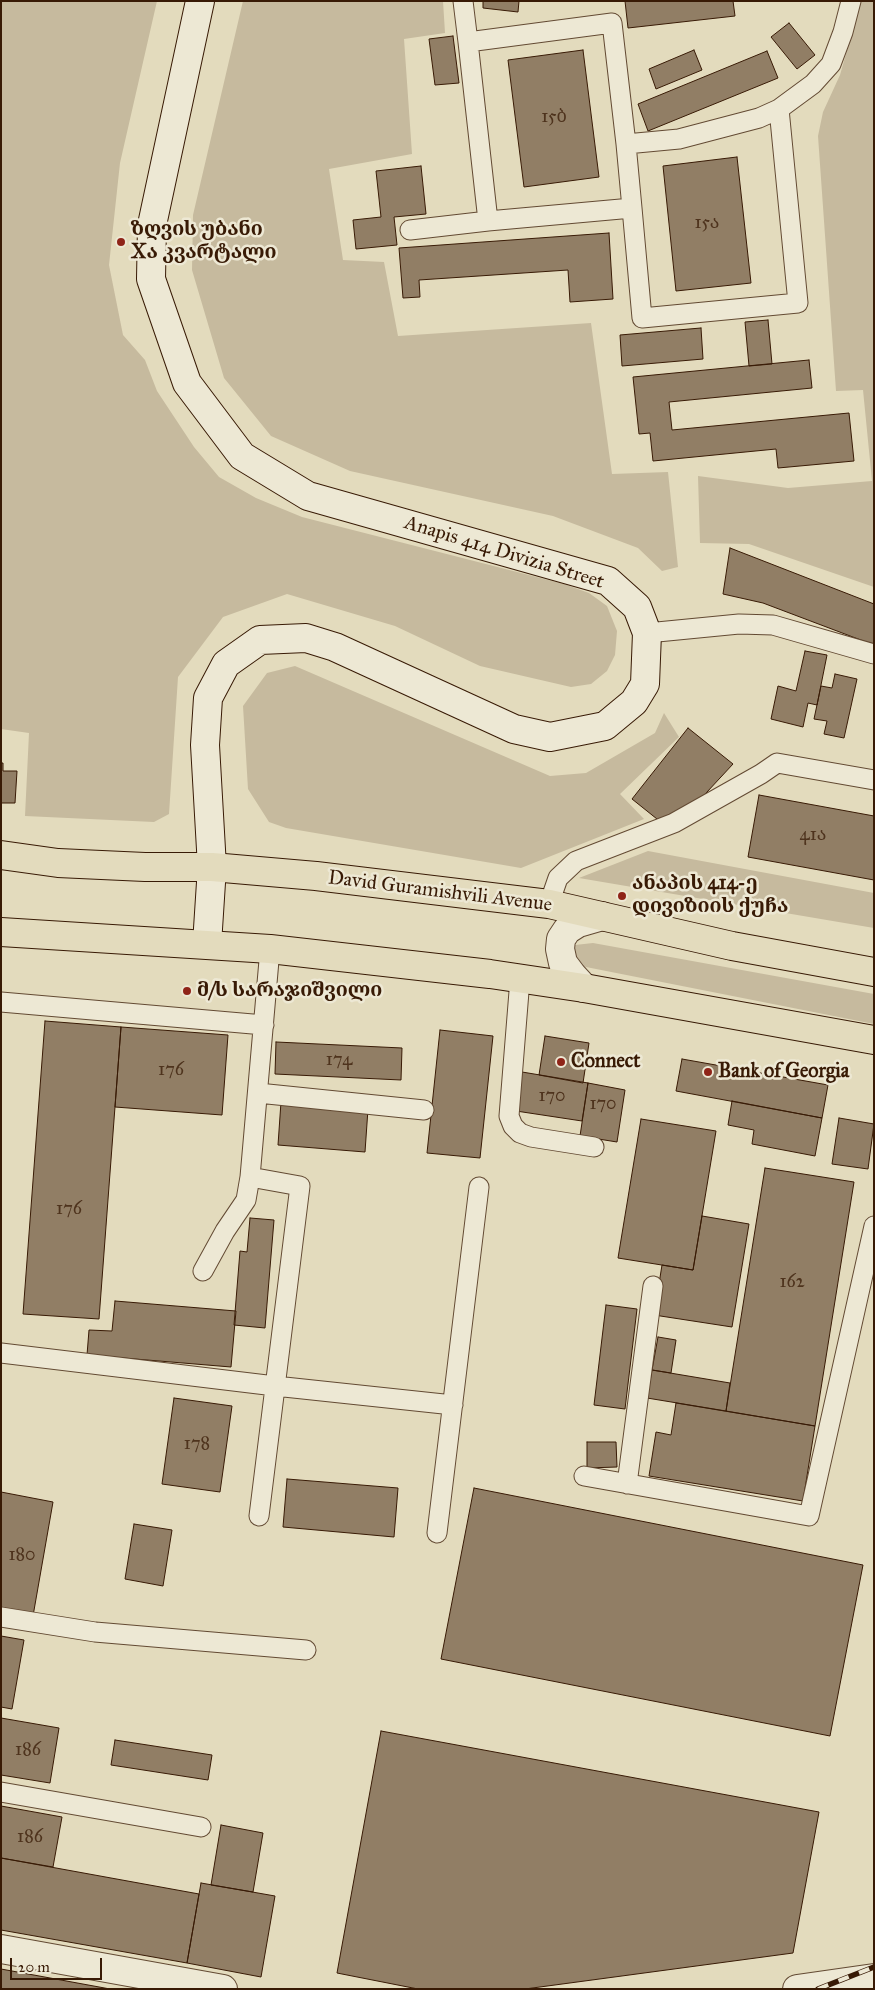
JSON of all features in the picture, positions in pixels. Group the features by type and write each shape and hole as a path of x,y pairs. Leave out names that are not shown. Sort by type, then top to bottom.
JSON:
{"main road":[{"name":"Anapis 414 Divizia Street","path":"200,1 152,225 151,279 187,383 242,456 308,496 608,581 637,607 647,634 645,684 634,702 605,726 550,737 514,729 335,647 306,638 260,640 226,664 208,698 205,745 212,867 207,944"},
{"name":"David Guramishvili Avenue","path":"1,855 58,863 145,867 212,867 316,876 549,904 732,946 874,972"},
{"path":"584,988 563,963 560,949 562,939 567,930 578,923 602,916"},
{"path":"1,932 270,949 520,978 874,1040"},
{"path":"1,1949 223,1989"},
{"path":"797,1989 874,1978"}],"lane":[{"path":"463,1 488,221"},
{"path":"626,144 679,138 759,118 779,109 813,84 831,64 843,32 851,1"},
{"path":"468,42 612,23 626,144 642,318 798,303 779,109"},
{"path":"410,230 632,208"},
{"path":"647,634 739,624 773,625 874,654"},
{"path":"549,904 558,878 576,861 674,823 761,774 778,762 874,780"},
{"path":"203,1271 225,1231 246,1200 250,1178 270,949"},
{"path":"520,978 509,1116 513,1126 520,1133 532,1137 594,1147"},
{"path":"1,1002 264,1025"},
{"path":"258,1093 424,1110"},
{"path":"250,1178 300,1186 259,1516"},
{"path":"438,1533 479,1187"},
{"path":"584,1476 809,1516 874,1226"},
{"path":"627,1484 653,1286"},
{"path":"1,1353 453,1405"},
{"path":"1,1617 95,1632 306,1650"},
{"path":"1,1792 201,1827"}],"shaded area":[{"path":"1,1 157,1 120,163 109,265 123,335 145,360 157,391 194,447 219,477 256,498 302,517 564,584 589,593 607,606 617,631 615,655 607,671 591,684 571,687 480,666 395,626 287,594 223,617 178,677 169,814 154,822 25,816 29,733 1,729"},
{"path":"243,1 443,1 445,33 404,39 412,154 329,169 343,260 384,262 398,336 591,323 612,474 668,472 678,567 662,571 638,548 553,516 350,471 271,436 224,378 192,270 193,215"},
{"path":"861,1 874,1 874,587 749,544 700,543 698,476 788,488 872,481 863,390 836,391 818,136 823,112 840,75"},
{"path":"295,666 550,776 586,773 655,733 664,713 679,737 620,794 644,819 521,868 286,828 269,822 248,789 243,706 267,673"},
{"path":"648,851 874,893 874,928 579,878"},
{"path":"593,943 874,994 874,1024 586,967 575,962 575,945"}],"building":[{"path":"483,1 519,1 518,12 483,8"},
{"path":"625,1 733,1 735,16 628,28"},
{"path":"789,23 815,55 797,69 771,37"},
{"path":"453,36 459,83 435,85 429,39"},
{"path":"583,50 599,177 524,187 508,60"},
{"path":"694,50 702,70 656,89 649,69"},
{"path":"767,51 778,78 648,131 638,104"},
{"path":"737,157 751,283 676,291 663,166"},
{"path":"421,166 426,214 394,217 397,245 356,249 353,220 381,217 376,171"},
{"path":"609,233 613,299 570,302 568,270 419,280 420,297 403,298 399,248"},
{"path":"768,320 772,364 749,366 745,322"},
{"path":"701,328 703,359 622,366 620,335"},
{"path":"809,360 812,388 669,402 672,430 849,413 854,461 778,468 776,449 653,461 650,433 639,434 633,377"},
{"path":"730,548 874,604 874,645 763,603 723,594"},
{"path":"805,651 827,655 817,705 808,703 803,727 771,719 778,686 796,691"},
{"path":"835,674 857,679 844,738 824,734 827,721 814,719 821,686 832,688"},
{"path":"688,728 733,764 694,806 662,823 632,799"},
{"path":"1,763 3,763 3,771 17,771 15,803 1,803"},
{"path":"759,795 874,816 874,880 748,857"},
{"path":"45,1021 121,1027 99,1319 23,1314"},
{"path":"121,1027 228,1035 222,1115 115,1107"},
{"path":"440,1030 493,1036 480,1158 427,1153"},
{"path":"545,1036 589,1043 583,1083 539,1075"},
{"path":"276,1042 402,1048 401,1080 275,1074"},
{"path":"682,1059 828,1085 822,1118 676,1091"},
{"path":"522,1072 588,1083 582,1121 516,1111"},
{"path":"588,1083 625,1090 617,1142 580,1136"},
{"path":"732,1101 822,1118 815,1156 752,1144 754,1130 728,1125"},
{"path":"281,1102 368,1109 365,1152 278,1145"},
{"path":"839,1118 874,1124 868,1169 832,1164"},
{"path":"641,1119 716,1131 693,1270 618,1258"},
{"path":"765,1168 854,1182 815,1426 726,1411"},
{"path":"702,1216 749,1224 732,1327 654,1315 662,1265 693,1270"},
{"path":"250,1218 274,1220 265,1328 234,1325 240,1251 247,1252"},
{"path":"115,1301 236,1311 231,1367 87,1355 89,1330 112,1331"},
{"path":"606,1305 637,1309 625,1409 594,1405"},
{"path":"658,1337 676,1340 671,1373 652,1370"},
{"path":"652,1370 730,1383 726,1411 647,1398"},
{"path":"174,1398 232,1406 220,1492 162,1484"},
{"path":"676,1403 815,1426 803,1501 649,1476 656,1432 671,1435"},
{"path":"587,1442 616,1442 617,1467 587,1468"},
{"path":"287,1479 398,1488 394,1537 283,1527"},
{"path":"474,1488 863,1565 830,1736 441,1659"},
{"path":"1,1492 53,1502 33,1616 1,1611"},
{"path":"134,1524 172,1530 163,1586 125,1579"},
{"path":"1,1636 24,1640 12,1709 1,1707"},
{"path":"1,1718 59,1728 50,1783 1,1775"},
{"path":"381,1731 819,1812 793,1953 525,1989 418,1989 337,1973"},
{"path":"115,1740 212,1755 208,1780 111,1765"},
{"path":"1,1806 62,1817 53,1867 1,1858"},
{"path":"221,1825 263,1833 253,1892 211,1885"},
{"path":"1,1858 199,1894 187,1963 1,1930"},
{"path":"201,1883 275,1896 261,1977 187,1963"},
{"path":"1,1969 110,1989 1,1989"}],"railway":[{"path":"818,1989 874,1967"}],"place":[{"name":"ზღვის უბანი Xა კვარტალი","path":"121,242"},
{"name":"ანაპის 414-ე დივიზიის ქუჩა","path":"622,896"},
{"name":"მ/ს სარაჯიშვილი","path":"187,991"},
{"name":"Connect","path":"561,1062"},
{"name":"Bank of Georgia","path":"708,1072"}]}
